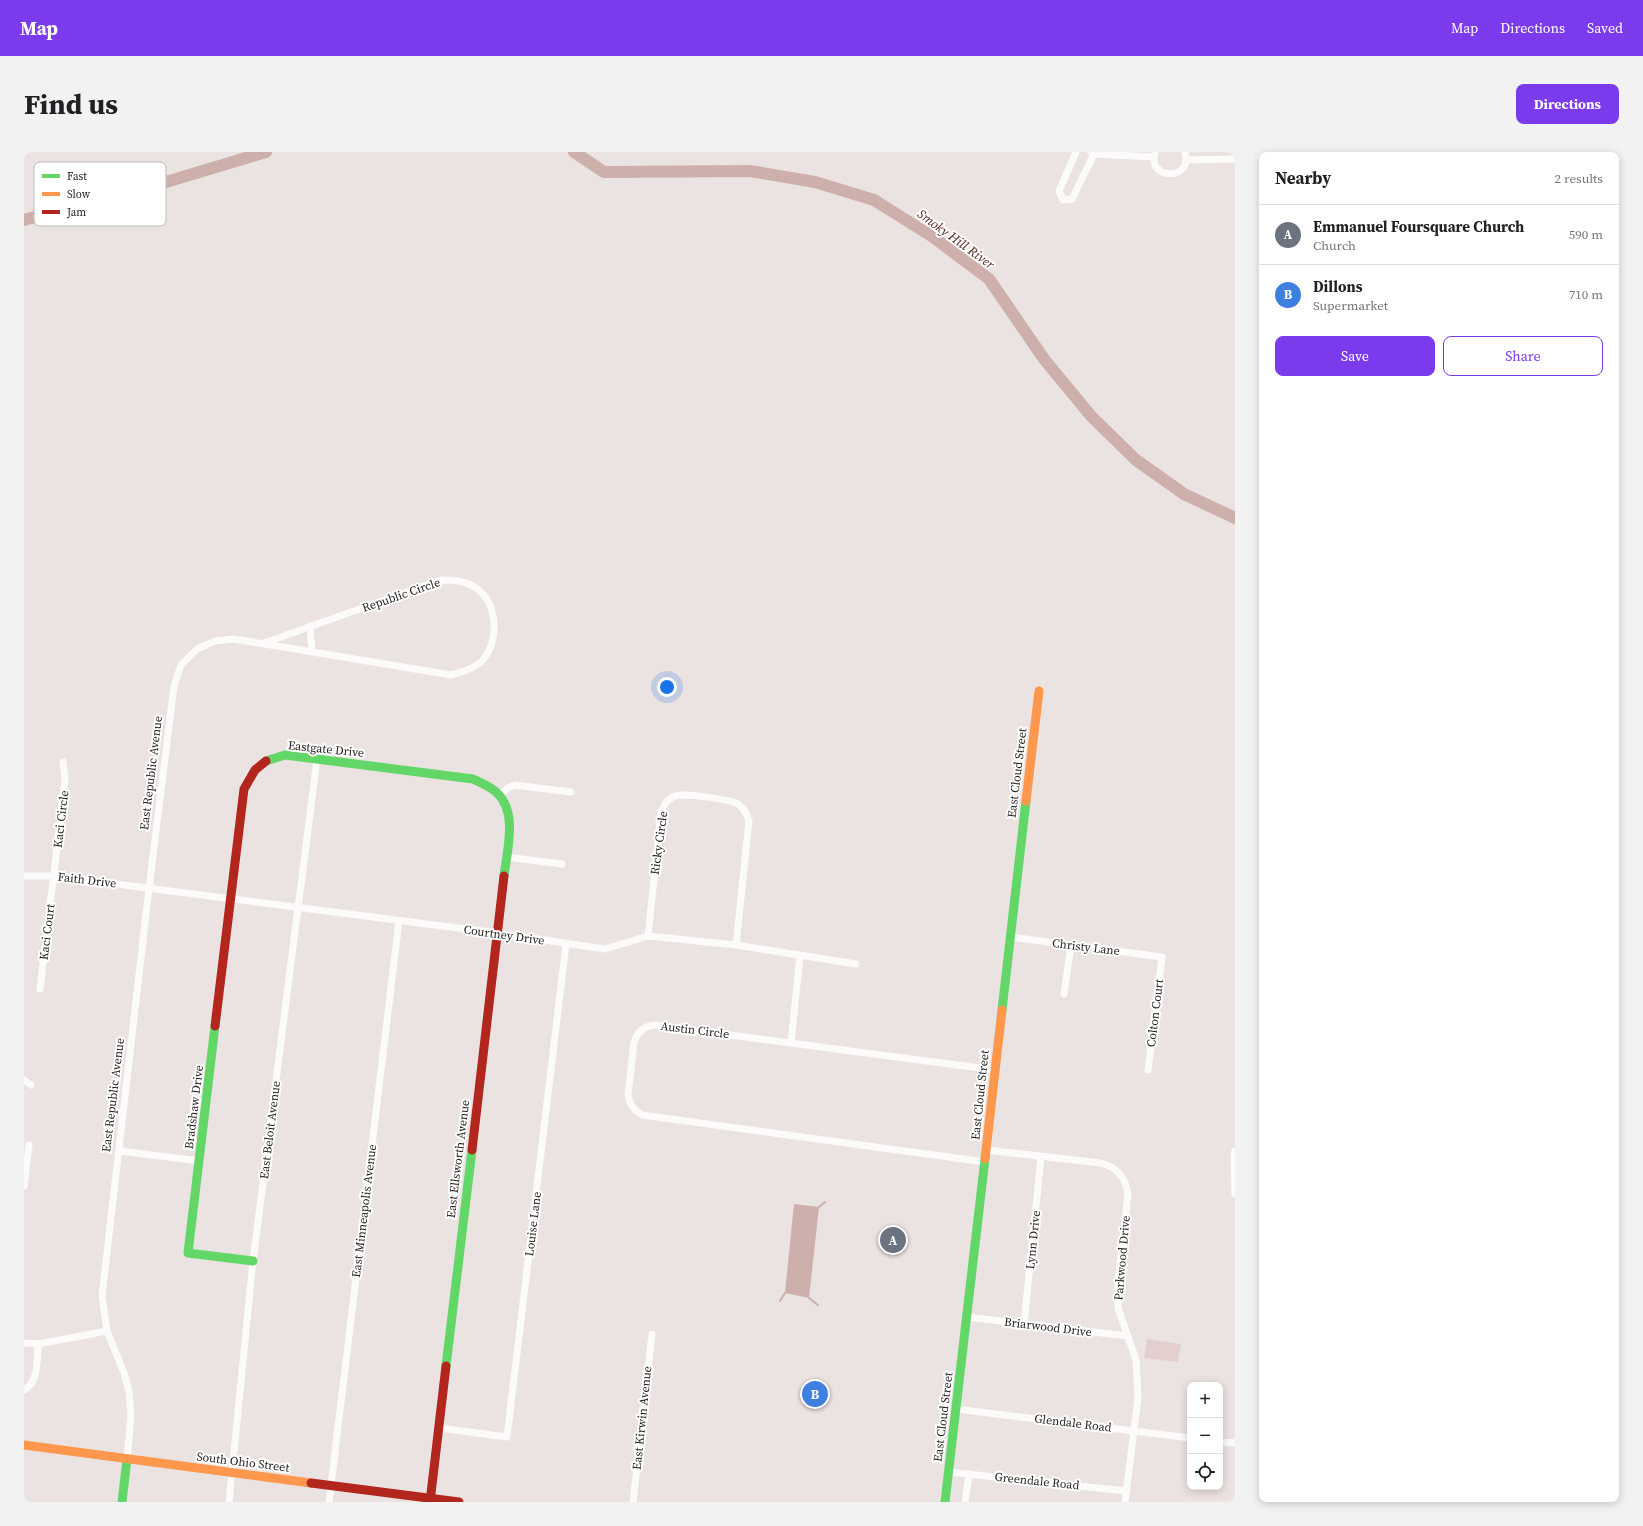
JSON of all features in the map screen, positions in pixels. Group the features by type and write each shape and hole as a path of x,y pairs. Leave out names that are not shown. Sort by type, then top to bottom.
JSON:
{"street":[{"path":"1076,152 1059,191 1063,200 1072,199 1092,153 1155,155 1157,168 1166,174 1171,175 1181,170 1186,160 1185,152"},
{"path":"1186,160 1235,159"},
{"name":"Republic Circle","path":"174,686 181,665 197,649 215,641 234,639 451,675 467,671 482,660 490,646 495,629 494,617 486,598 473,586 457,580 441,580 264,643"},
{"path":"310,626 312,652"},
{"name":"East Republic Avenue","path":"122,1502 131,1409 129,1391 124,1373 107,1331 102,1296 174,686"},
{"name":"East Cloud Street","path":"945,1502 1039,691"},
{"name":"Eastgate Drive","path":"231,899 244,789 253,770 270,758 285,755 473,779 488,785 500,795 506,805 510,819"},
{"name":"East Beloit Avenue","path":"229,1502 253,1261 317,759"},
{"name":"Kaci Circle","path":"54,876 65,780 63,762"},
{"path":"500,795 508,788 515,785 571,792"},
{"name":"Ricky Circle","path":"648,936 661,812 665,803 671,798 684,795 729,801 739,804 746,812 749,821 736,945"},
{"name":"East Ellsworth Avenue","path":"430,1500 510,819"},
{"path":"506,857 562,864"},
{"name":"Faith Drive","path":"24,876 54,876 149,888"},
{"name":"Kaci Court","path":"40,989 54,876"},
{"name":"Courtney Drive","path":"149,888 496,933 605,949 648,936 736,945 856,964"},
{"name":"Bradshaw Drive","path":"231,899 188,1253 253,1261"},
{"name":"East Minneapolis Avenue","path":"329,1502 399,921"},
{"name":"Christy Lane","path":"1010,937 1162,957"},
{"name":"Louise Lane","path":"439,1428 508,1437 566,944"},
{"path":"1064,994 1071,945"},
{"path":"791,1043 800,955"},
{"name":"Colton Court","path":"1148,1070 1162,957"},
{"name":"Austin Circle","path":"985,1162 650,1116 637,1112 629,1102 628,1094 636,1035 649,1026 655,1025 995,1070"},
{"path":"24,1080 31,1085"},
{"path":"24,1186 29,1145"},
{"name":"Parkwood Drive","path":"986,1150 1101,1163 1113,1167 1123,1177 1128,1194 1118,1282 1118,1308 1136,1360 1138,1398 1125,1502"},
{"path":"118,1151 200,1161"},
{"path":"1235,1151 1235,1194"},
{"name":"Lynn Drive","path":"1024,1324 1041,1157"},
{"name":"Briarwood Drive","path":"967,1317 1128,1336"},
{"path":"24,1343 38,1344 107,1331"},
{"name":"East Kirwin Avenue","path":"633,1502 652,1334"},
{"path":"24,1390 32,1385 34,1379 38,1344"},
{"name":"Glendale Road","path":"956,1409 1187,1438"},
{"path":"1223,1442 1235,1443"},
{"name":"South Ohio Street","path":"24,1445 332,1485 430,1500 459,1502"},
{"name":"Greendale Road","path":"949,1472 1126,1491"},
{"path":"965,1502 969,1474"}],"shaded area":[{"path":"794,1204 819,1207 809,1298 785,1293"},
{"path":"1147,1339 1181,1344 1178,1362 1144,1358"}],"waterway":[{"name":"Smoky Hill River","path":"166,182 266,152"},
{"name":"Smoky Hill River","path":"574,152 604,172 750,171 815,182 874,200 933,237 989,279 1044,359 1091,416 1136,460 1184,494 1235,518"},
{"name":"Smoky Hill River","path":"24,220 34,217"},
{"path":"819,1207 825,1202"},
{"path":"780,1301 785,1293"},
{"path":"809,1298 818,1305"}],"traffic: fast":[{"path":"266,761 285,755 473,779 482,783 497,793 507,810 510,832 504,876"},
{"path":"1002,1010 1026,801"},
{"path":"215,1026 188,1253 253,1261"},
{"path":"446,1366 472,1150"},
{"path":"945,1502 985,1159"},
{"path":"122,1502 127,1459"}],"traffic: slow":[{"path":"1026,801 1039,691"},
{"path":"985,1159 1002,1010"},
{"path":"24,1445 311,1483"}],"traffic: jam":[{"path":"215,1026 244,789 255,770 266,761"},
{"path":"472,1150 504,876"},
{"path":"430,1502 446,1366"},
{"path":"311,1483 459,1502"}],"place":[{"name":"Emmanuel Foursquare Church","path":"893,1240"},
{"name":"Dillons","path":"815,1394"}]}
